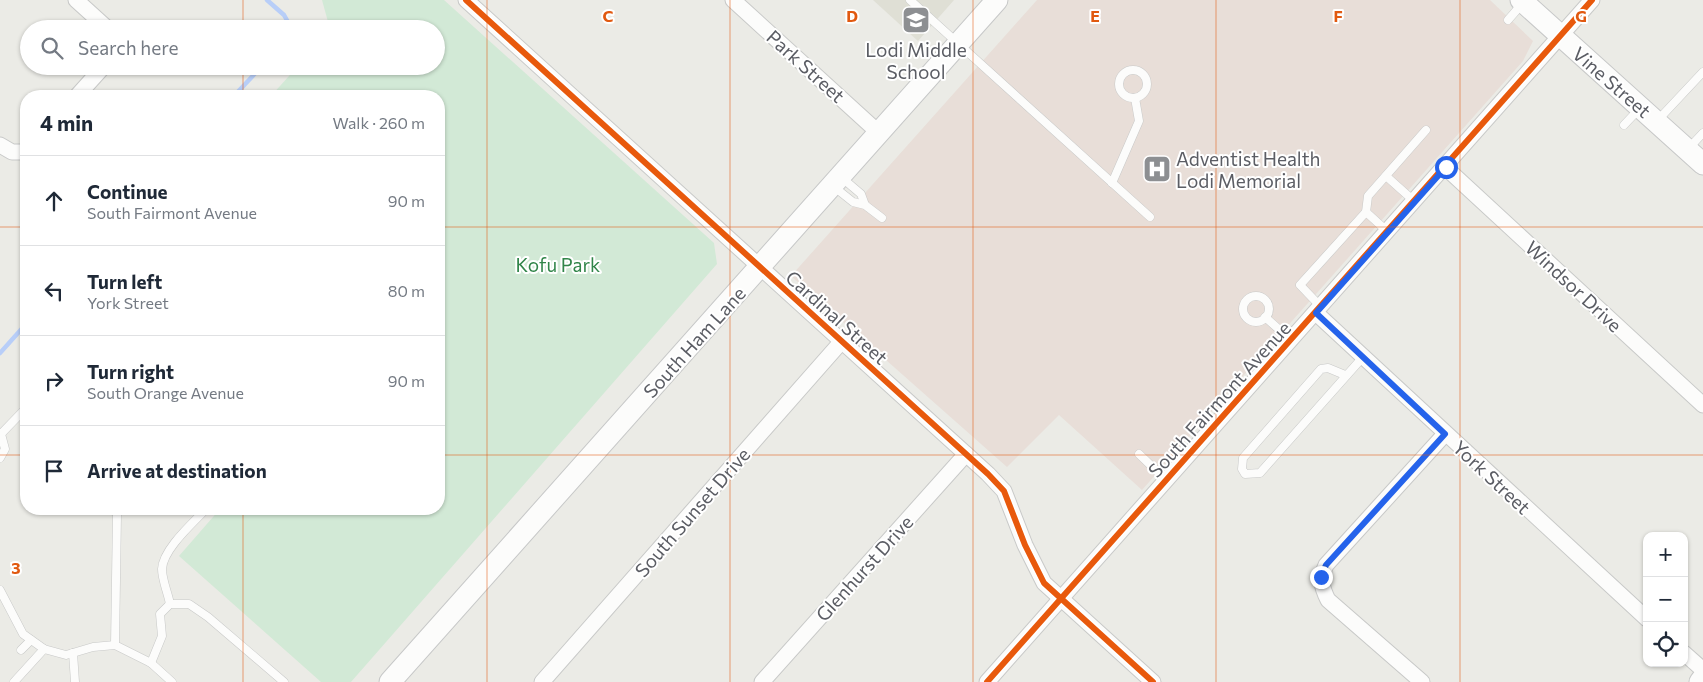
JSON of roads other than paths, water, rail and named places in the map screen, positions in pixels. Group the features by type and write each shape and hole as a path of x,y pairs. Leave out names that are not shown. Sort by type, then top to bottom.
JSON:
{"main road":[{"name":"South Ham Lane","path":"390,682 760,268 996,0"},
{"name":"Vine Street","path":"1522,1 1559,37 1657,121 1703,164"},
{"path":"1700,682 1703,678"}],"street":[{"path":"76,0 98,20"},
{"name":"Cardinal Street","path":"466,0 966,454 1004,492 1025,545 1044,583 1153,682"},
{"name":"Park Street","path":"733,0 879,133"},
{"name":"South Fairmont Avenue","path":"988,682 1592,0"},
{"path":"82,90 96,75"},
{"path":"0,145 12,152 20,152"},
{"name":"Windsor Drive","path":"1446,167 1703,405"},
{"name":"York Street","path":"1319,310 1363,357 1643,615"},
{"name":"South Sunset Drive","path":"542,682 842,341"},
{"path":"1422,682 1328,600 1321,583 1326,565 1445,434"},
{"name":"Glenhurst Drive","path":"762,682 966,454"},
{"path":"1688,657 1703,670"}],"lane":[{"path":"910,0 1150,217"},
{"path":"1508,20 1522,1"},
{"path":"1137,71 1141,73 1147,82 1147,88 1140,96 1135,98 1125,96 1120,86 1120,81 1126,73 1137,71"},
{"path":"1657,121 1703,72"},
{"path":"1112,183 1139,121 1135,98"},
{"path":"1624,125 1641,107"},
{"path":"1319,310 1300,285 1366,212 1368,196 1426,130"},
{"path":"1688,150 1703,132"},
{"path":"1386,176 1415,202"},
{"path":"837,181 853,202 865,204"},
{"path":"837,181 861,194 865,204 882,218"},
{"path":"1366,212 1388,232"},
{"path":"1238,294 1246,301"},
{"path":"1255,296 1264,300 1268,308 1265,318 1256,322 1247,319 1243,310 1246,301 1255,296"},
{"path":"1265,318 1292,340"},
{"path":"1345,375 1328,368 1321,369 1242,458 1242,469 1246,474 1260,473 1345,375 1363,357"},
{"path":"0,458 5,449 1,434 20,414"},
{"path":"1139,454 1166,480"},
{"path":"115,645 117,515"},
{"path":"170,604 162,571 163,560 169,550 201,515"},
{"path":"0,590 23,634 44,649 66,655 93,647 115,645 151,663 172,682"},
{"path":"151,663 162,636 160,614 170,604 189,604 208,617 284,682"},
{"path":"21,650 31,640"},
{"path":"14,682 44,649"},
{"path":"73,653 75,682"}],"waterway":[{"path":"267,0 284,15 287,20"},
{"path":"240,90 254,75"},
{"path":"0,353 20,331"}],"place":[{"name":"Lodi Middle School","path":"916,20"},
{"name":"Adventist Health Lodi Memorial","path":"1157,169"}],"park label":[{"name":"Kofu Park","path":"558,264"}]}
